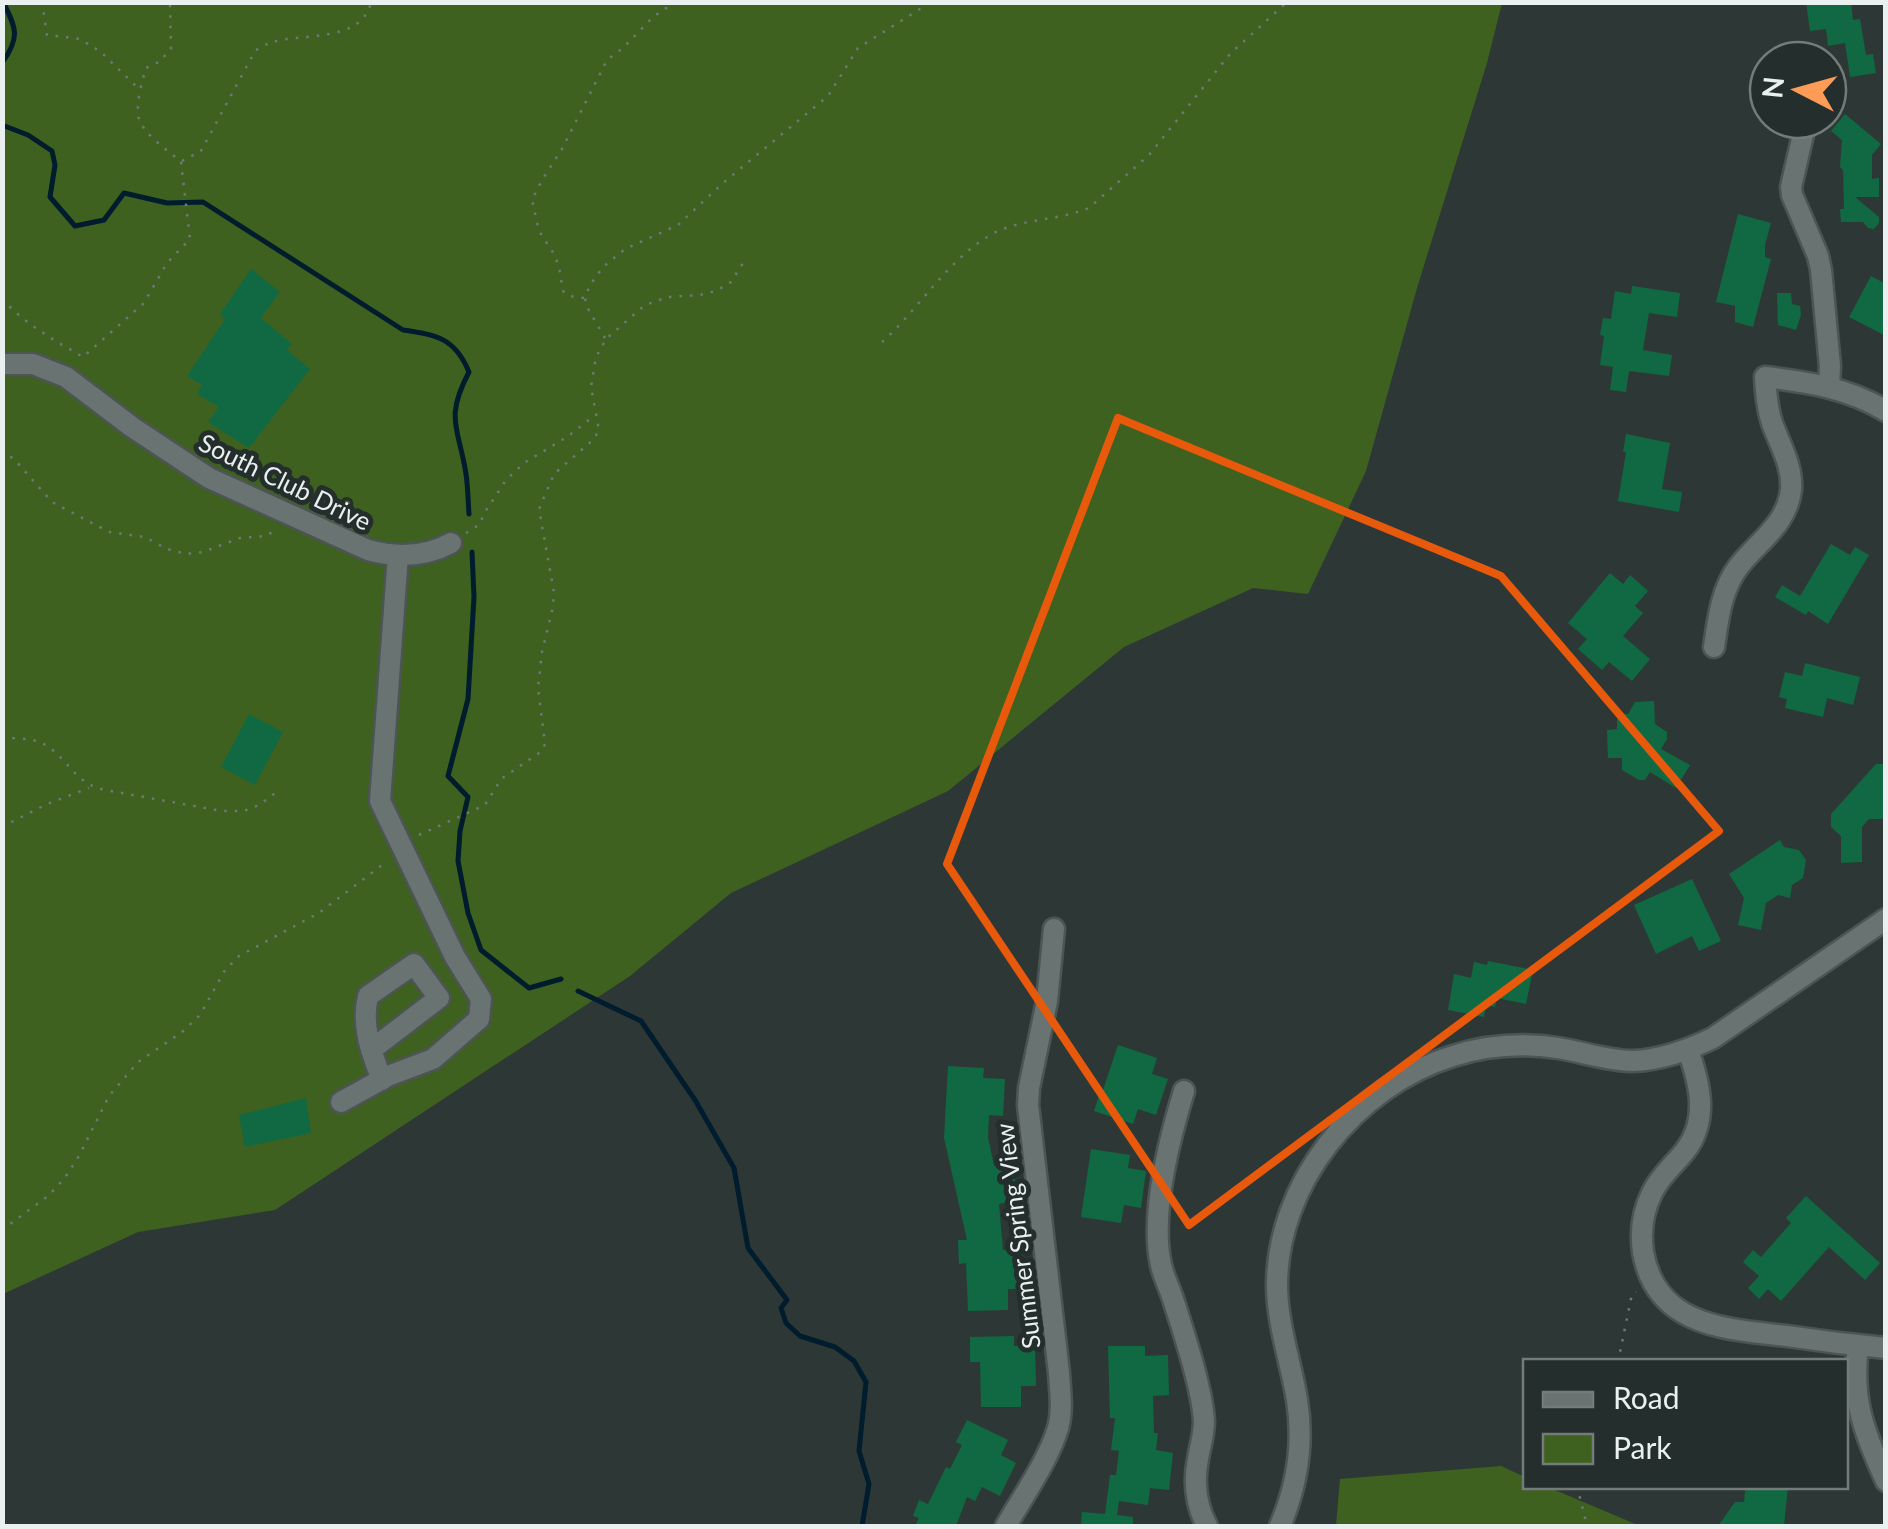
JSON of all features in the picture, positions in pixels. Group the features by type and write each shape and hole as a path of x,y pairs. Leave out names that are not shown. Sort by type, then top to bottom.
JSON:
{"street":[{"path":"1802,140 1791,187 1821,270 1829,387"},
{"name":"South Club Drive","path":"2,364 33,364 66,378 132,428 210,478 368,550 423,555 452,543"},
{"path":"1714,647 1720,608 1729,585 1738,567 1776,528 1790,494 1792,474 1772,423 1765,377 1829,387 1886,411"},
{"path":"342,1102 433,1059 480,1019 481,998 455,956 380,801 398,555"},
{"path":"1280,1526 1296,1477 1300,1426 1280,1319 1278,1264 1285,1230 1302,1186 1347,1120 1401,1079 1454,1056 1479,1050 1532,1046 1634,1060 1688,1050 1713,1038 1886,918"},
{"name":"Summer Spring View","path":"1006,1526 1058,1428 1060,1411 1028,1105 1028,1088 1047,1001 1054,930"},
{"path":"371,1050 382,1080"},
{"path":"1688,1050 1701,1097 1700,1114 1696,1133 1658,1181 1643,1219 1645,1264 1654,1283 1674,1306 1716,1328 1886,1348"},
{"path":"1184,1091 1167,1149 1159,1252 1201,1404 1203,1440 1195,1480 1200,1512 1207,1526"},
{"path":"1858,1346 1856,1390 1862,1426 1886,1481"}],"path":[{"path":"42,2 47,35 80,39 101,52 140,90"},
{"path":"2,298 44,334 83,357 144,304 167,263 190,238 181,162 139,119 146,68 171,50 170,2"},
{"path":"181,162 201,151 255,50 269,43 352,27 364,18 370,2"},
{"path":"585,298 563,291 559,268 539,231 532,200 607,60 652,17 675,2"},
{"path":"606,339 585,298 603,268 625,249 678,224 828,96 858,48 931,2"},
{"path":"882,342 958,259 985,239 1024,222 1088,208 1149,155 1230,54 1288,2"},
{"path":"2,1230 64,1179 109,1096 138,1062 200,1015 225,970 240,956 319,913 410,840 485,805 501,778 542,751 538,688 554,592 539,510 554,474 599,430 591,387 596,357 606,339 645,305 668,297 716,292 730,282 746,260"},
{"path":"479,525 506,480 524,462 568,437 595,415"},
{"path":"2,450 52,502 109,532 146,536 166,549 186,554 240,538 266,536 280,526 309,523"},
{"path":"2,738 39,742 90,787"},
{"path":"2,827 90,787 222,812 259,806 278,791"},
{"path":"1619,1359 1632,1294 1654,1283"},
{"path":"1578,1489 1587,1526"}],"highlighted area":[{"path":"1118,418 1501,576 1719,831 1189,1225 947,864"}],"green space":[{"path":"3,3 1502,3 1366,471 1308,594 1253,588 1124,647 948,791 731,893 630,976 275,1210 138,1232 3,1294"},
{"path":"1501,1466 1523,1476 1523,1489 1553,1489 1640,1526 1336,1526 1340,1479"}],"building":[{"path":"1806,2 1851,2 1853,20 1860,19 1866,55 1873,54 1876,73 1850,77 1848,40 1827,40 1826,29 1810,31"},
{"path":"1848,116 1881,144 1872,155 1872,179 1879,178 1879,197 1855,197 1879,217 1874,229 1863,222 1841,222 1840,209 1844,209 1842,140 1848,140"},
{"path":"1738,214 1771,223 1765,257 1771,259 1753,327 1735,322 1735,306 1716,302"},
{"path":"251,269 280,292 261,318 292,344 287,350 310,369 249,448 208,422 219,407 197,394 202,385 187,376 225,319 220,314"},
{"path":"1871,276 1886,284 1886,336 1849,317"},
{"path":"1632,286 1680,293 1677,317 1649,313 1643,350 1672,355 1669,376 1629,371 1626,392 1610,390 1613,367 1600,365 1603,318 1611,319 1615,291 1631,294"},
{"path":"1777,293 1791,293 1792,304 1800,306 1796,330 1778,325"},
{"path":"1626,434 1670,443 1662,489 1682,492 1679,512 1618,501"},
{"path":"1831,544 1850,555 1855,547 1869,555 1828,624 1775,597 1782,585 1800,596"},
{"path":"1610,573 1623,584 1630,575 1648,591 1635,606 1643,613 1623,636 1650,659 1632,681 1609,662 1602,670 1578,649 1587,639 1568,623"},
{"path":"1805,663 1860,677 1853,705 1827,698 1823,717 1785,708 1787,699 1779,697 1785,672 1802,676"},
{"path":"1654,701 1655,724 1667,732 1661,749 1690,765 1676,788 1650,772 1645,780 1639,780 1622,770 1622,758 1608,758 1607,730 1617,729 1617,714 1628,714 1635,702"},
{"path":"249,714 283,732 255,785 221,767"},
{"path":"1876,764 1886,764 1886,814 1882,819 1869,819 1862,827 1862,862 1841,863 1841,836 1831,827 1831,814"},
{"path":"1780,840 1784,847 1799,850 1806,860 1803,878 1792,885 1790,898 1778,895 1766,903 1761,930 1738,925 1744,898 1729,874"},
{"path":"1692,879 1721,941 1699,951 1692,936 1656,954 1634,905"},
{"path":"1488,961 1533,970 1526,1004 1497,998 1495,1007 1486,1005 1484,1017 1448,1010 1454,974 1471,978 1474,962 1487,965"},
{"path":"1118,1045 1157,1058 1152,1074 1168,1079 1156,1115 1138,1109 1133,1124 1094,1111"},
{"path":"948,1066 984,1068 983,1078 1005,1079 1003,1116 989,1115 988,1137 994,1166 1011,1162 1019,1199 999,1204 1003,1250 1023,1250 1024,1289 1008,1289 1008,1310 968,1311 966,1263 959,1264 958,1240 967,1240 944,1138"},
{"path":"306,1098 311,1133 245,1147 239,1115"},
{"path":"1091,1149 1130,1155 1128,1168 1146,1171 1141,1208 1124,1205 1121,1223 1081,1217"},
{"path":"1806,1196 1880,1263 1865,1280 1829,1247 1781,1301 1768,1289 1759,1299 1748,1288 1759,1276 1743,1262 1753,1250 1761,1257 1791,1223 1786,1218"},
{"path":"1014,1336 1014,1346 1035,1346 1036,1386 1021,1386 1021,1407 981,1407 980,1362 970,1362 970,1337"},
{"path":"1108,1346 1145,1346 1145,1356 1168,1355 1169,1395 1153,1396 1156,1450 1173,1453 1169,1490 1150,1488 1148,1505 1119,1501 1117,1515 1133,1517 1133,1526 1081,1526 1082,1512 1105,1514 1110,1475 1116,1475 1119,1451 1111,1450 1115,1418 1110,1418"},
{"path":"967,1420 1008,1440 1001,1455 1016,1463 1000,1496 982,1487 975,1501 967,1497 956,1526 915,1526 919,1518 913,1516 919,1500 928,1504 946,1467 950,1469 962,1445 956,1442"},
{"path":"1788,1489 1784,1526 1718,1526 1735,1502 1744,1502 1745,1491"}],"waterway":[{"path":"2,63 15,33 3,2"},
{"path":"2,125 28,135 52,151 55,165 50,197 75,226 104,220 124,193 167,203 203,202 403,330 451,345 469,372 455,413 469,514"},
{"path":"472,552 474,597 468,699 448,776 468,797 458,861 468,913 481,950 529,988 561,979"},
{"path":"578,991 641,1021 695,1100 734,1168 748,1248 787,1300 781,1308 786,1323 800,1336 835,1347 854,1361 866,1382 859,1451 869,1484 862,1526"}]}
